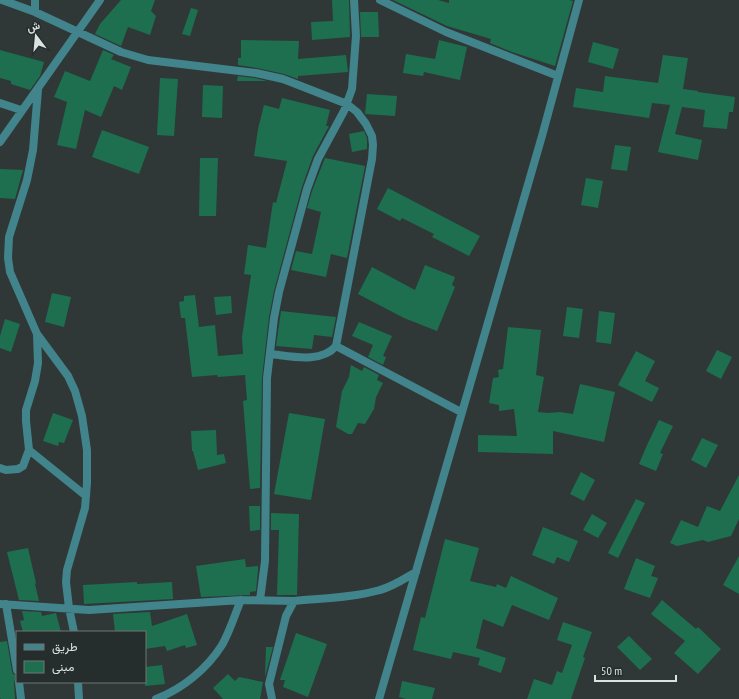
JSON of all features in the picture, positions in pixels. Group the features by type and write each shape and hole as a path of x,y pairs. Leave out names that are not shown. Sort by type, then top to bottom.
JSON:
{"street":[{"path":"2,0 35,12 121,52 148,60 256,73 283,79 347,104 357,112 366,124 372,136 372,159 336,346 332,351 318,356 301,358 270,354"},
{"path":"35,0 35,12"},
{"path":"0,142 21,110 38,90 100,0"},
{"path":"260,600 264,562 268,378 274,318 279,292 307,189 318,159 344,111 352,89 356,36 354,0"},
{"path":"380,0 446,32 558,76"},
{"path":"379,699 540,144 579,0"},
{"path":"38,90 33,150 27,180 9,236 8,258 10,272 37,334 68,376 75,391 82,416 87,450 85,508 66,582 74,631"},
{"path":"0,103 21,110"},
{"path":"0,468 6,470 18,469 23,466 29,450 26,410 37,369 37,334"},
{"path":"336,346 462,412"},
{"path":"29,450 86,496"},
{"path":"16,665 3,604 89,610 241,600 294,601 358,595 381,590 416,572"},
{"path":"156,699 164,696 192,678 204,668 222,645 241,600"},
{"path":"272,699 269,684 286,616 294,601"},
{"path":"19,683 21,699"},
{"path":"78,683 79,699"}],"building":[{"path":"121,0 155,0 151,11 156,16 150,35 128,27 121,46 95,34 100,24"},
{"path":"332,0 349,0 350,37 312,40 311,22 333,21"},
{"path":"393,0 438,0 449,3 449,0 573,1 555,66 490,43 491,39 447,26"},
{"path":"191,8 198,10 190,36 182,34"},
{"path":"360,12 378,12 379,37 361,37"},
{"path":"241,40 299,41 298,59 346,55 348,72 298,76 298,79 284,74 238,65 238,58 241,58"},
{"path":"439,40 467,47 460,80 424,72 423,76 403,73 406,54 435,59"},
{"path":"593,42 619,49 613,69 588,62"},
{"path":"0,50 44,62 40,76 30,90 11,84 11,81 0,78"},
{"path":"103,50 114,55 111,59 131,67 122,90 114,86 101,117 85,110 76,149 57,145 67,102 54,97 65,71 90,81"},
{"path":"663,55 688,58 683,89 735,97 733,112 729,112 727,129 703,127 705,110 682,107 675,134 702,140 698,160 658,152 670,105 652,103 649,118 573,107 576,88 603,92 605,76 658,83"},
{"path":"238,76 255,78 267,81 237,81"},
{"path":"160,78 178,79 174,136 157,135"},
{"path":"203,85 223,86 222,118 202,117"},
{"path":"367,94 397,96 395,116 365,114"},
{"path":"282,98 330,110 326,126 329,126 313,156 302,187 274,291 269,317 262,378 260,488 250,489 243,401 247,400 245,375 192,377 185,318 181,318 179,302 184,301 184,296 195,295 199,327 215,325 218,356 243,354 242,337 251,275 244,274 248,245 266,248 273,202 276,203 287,161 254,156 258,129 264,105 279,109"},
{"path":"102,130 149,147 139,174 92,157"},
{"path":"364,131 367,138 367,149 352,152 349,134"},
{"path":"615,145 631,147 627,171 611,169"},
{"path":"200,158 218,158 216,216 199,216"},
{"path":"325,158 365,166 347,258 331,254 326,277 291,270 296,251 312,254 321,212 307,208"},
{"path":"0,169 23,170 15,199 0,198"},
{"path":"586,178 603,181 598,208 581,205"},
{"path":"388,188 480,236 469,256 432,237 434,234 402,218 400,221 377,209"},
{"path":"425,265 455,277 452,285 455,287 437,331 404,318 358,294 372,267 415,290"},
{"path":"52,293 71,297 64,327 45,322"},
{"path":"231,296 232,313 216,315 214,297"},
{"path":"567,307 583,309 579,338 563,336"},
{"path":"281,311 336,317 332,337 314,335 312,349 276,346"},
{"path":"599,311 615,313 611,344 596,342"},
{"path":"5,319 20,324 11,352 0,348 0,336"},
{"path":"359,322 392,336 383,356 386,357 383,365 368,357 373,345 352,336"},
{"path":"508,327 541,330 536,375 544,377 538,412 560,412 573,414 580,384 615,392 604,442 553,431 553,454 478,452 478,435 517,436 514,409 499,411 499,405 489,403 493,378 499,377 498,370 503,369"},
{"path":"717,350 732,357 721,379 706,371"},
{"path":"636,351 655,361 645,381 659,388 652,402 618,385"},
{"path":"351,365 362,371 364,367 379,375 377,380 383,383 376,397 374,409 365,424 358,423 352,434 348,434 336,427 342,391 349,377"},
{"path":"53,413 73,420 64,443 59,442 58,446 43,441"},
{"path":"289,413 325,419 311,500 274,494"},
{"path":"659,420 673,426 660,453 663,454 656,471 639,464"},
{"path":"216,430 217,455 224,454 226,463 198,470 192,451 191,431"},
{"path":"702,438 718,445 706,468 691,460"},
{"path":"581,472 595,480 584,501 570,494"},
{"path":"739,475 739,519 731,536 708,542 703,540 677,546 670,543 681,520 698,527 707,506 720,511"},
{"path":"636,499 645,503 618,558 608,553"},
{"path":"249,506 260,506 260,530 250,531"},
{"path":"271,513 299,514 297,595 277,595 279,530 271,530"},
{"path":"592,514 607,523 598,538 583,530"},
{"path":"543,527 578,541 569,562 557,557 554,564 532,555"},
{"path":"445,539 479,548 470,581 496,587 497,584 506,588 511,576 558,598 549,620 512,605 503,627 483,619 476,648 506,658 501,673 478,665 480,658 453,652 451,659 413,650 421,617 425,618"},
{"path":"28,548 39,601 19,600 7,552"},
{"path":"739,556 739,594 723,585"},
{"path":"636,558 655,566 651,576 658,578 650,598 624,589"},
{"path":"245,559 246,567 258,566 256,591 250,592 250,595 201,597 196,566"},
{"path":"137,582 137,584 172,582 173,599 84,604 83,585"},
{"path":"662,600 696,629 698,627 721,649 698,674 674,653 685,641 651,614"},
{"path":"22,611 41,612 42,616 56,613 61,631 23,631 20,621 24,620"},
{"path":"150,612 152,626 187,614 197,645 186,648 185,645 167,651 165,646 146,649 146,631 115,631 113,614"},
{"path":"563,622 592,632 571,699 527,699 534,679 552,685 557,671 562,673 572,645 557,640"},
{"path":"296,633 327,644 308,697 283,687 285,680 280,680"},
{"path":"629,636 652,659 640,670 617,647"},
{"path":"7,641 12,671 13,674 16,675 14,682 15,699 0,698 0,642"},
{"path":"266,647 273,647 265,677"},
{"path":"162,665 165,684 145,686 146,667"},
{"path":"228,674 235,681 239,677 263,682 260,699 223,699 213,688"},
{"path":"402,681 435,688 432,699 406,699 399,697"}]}
